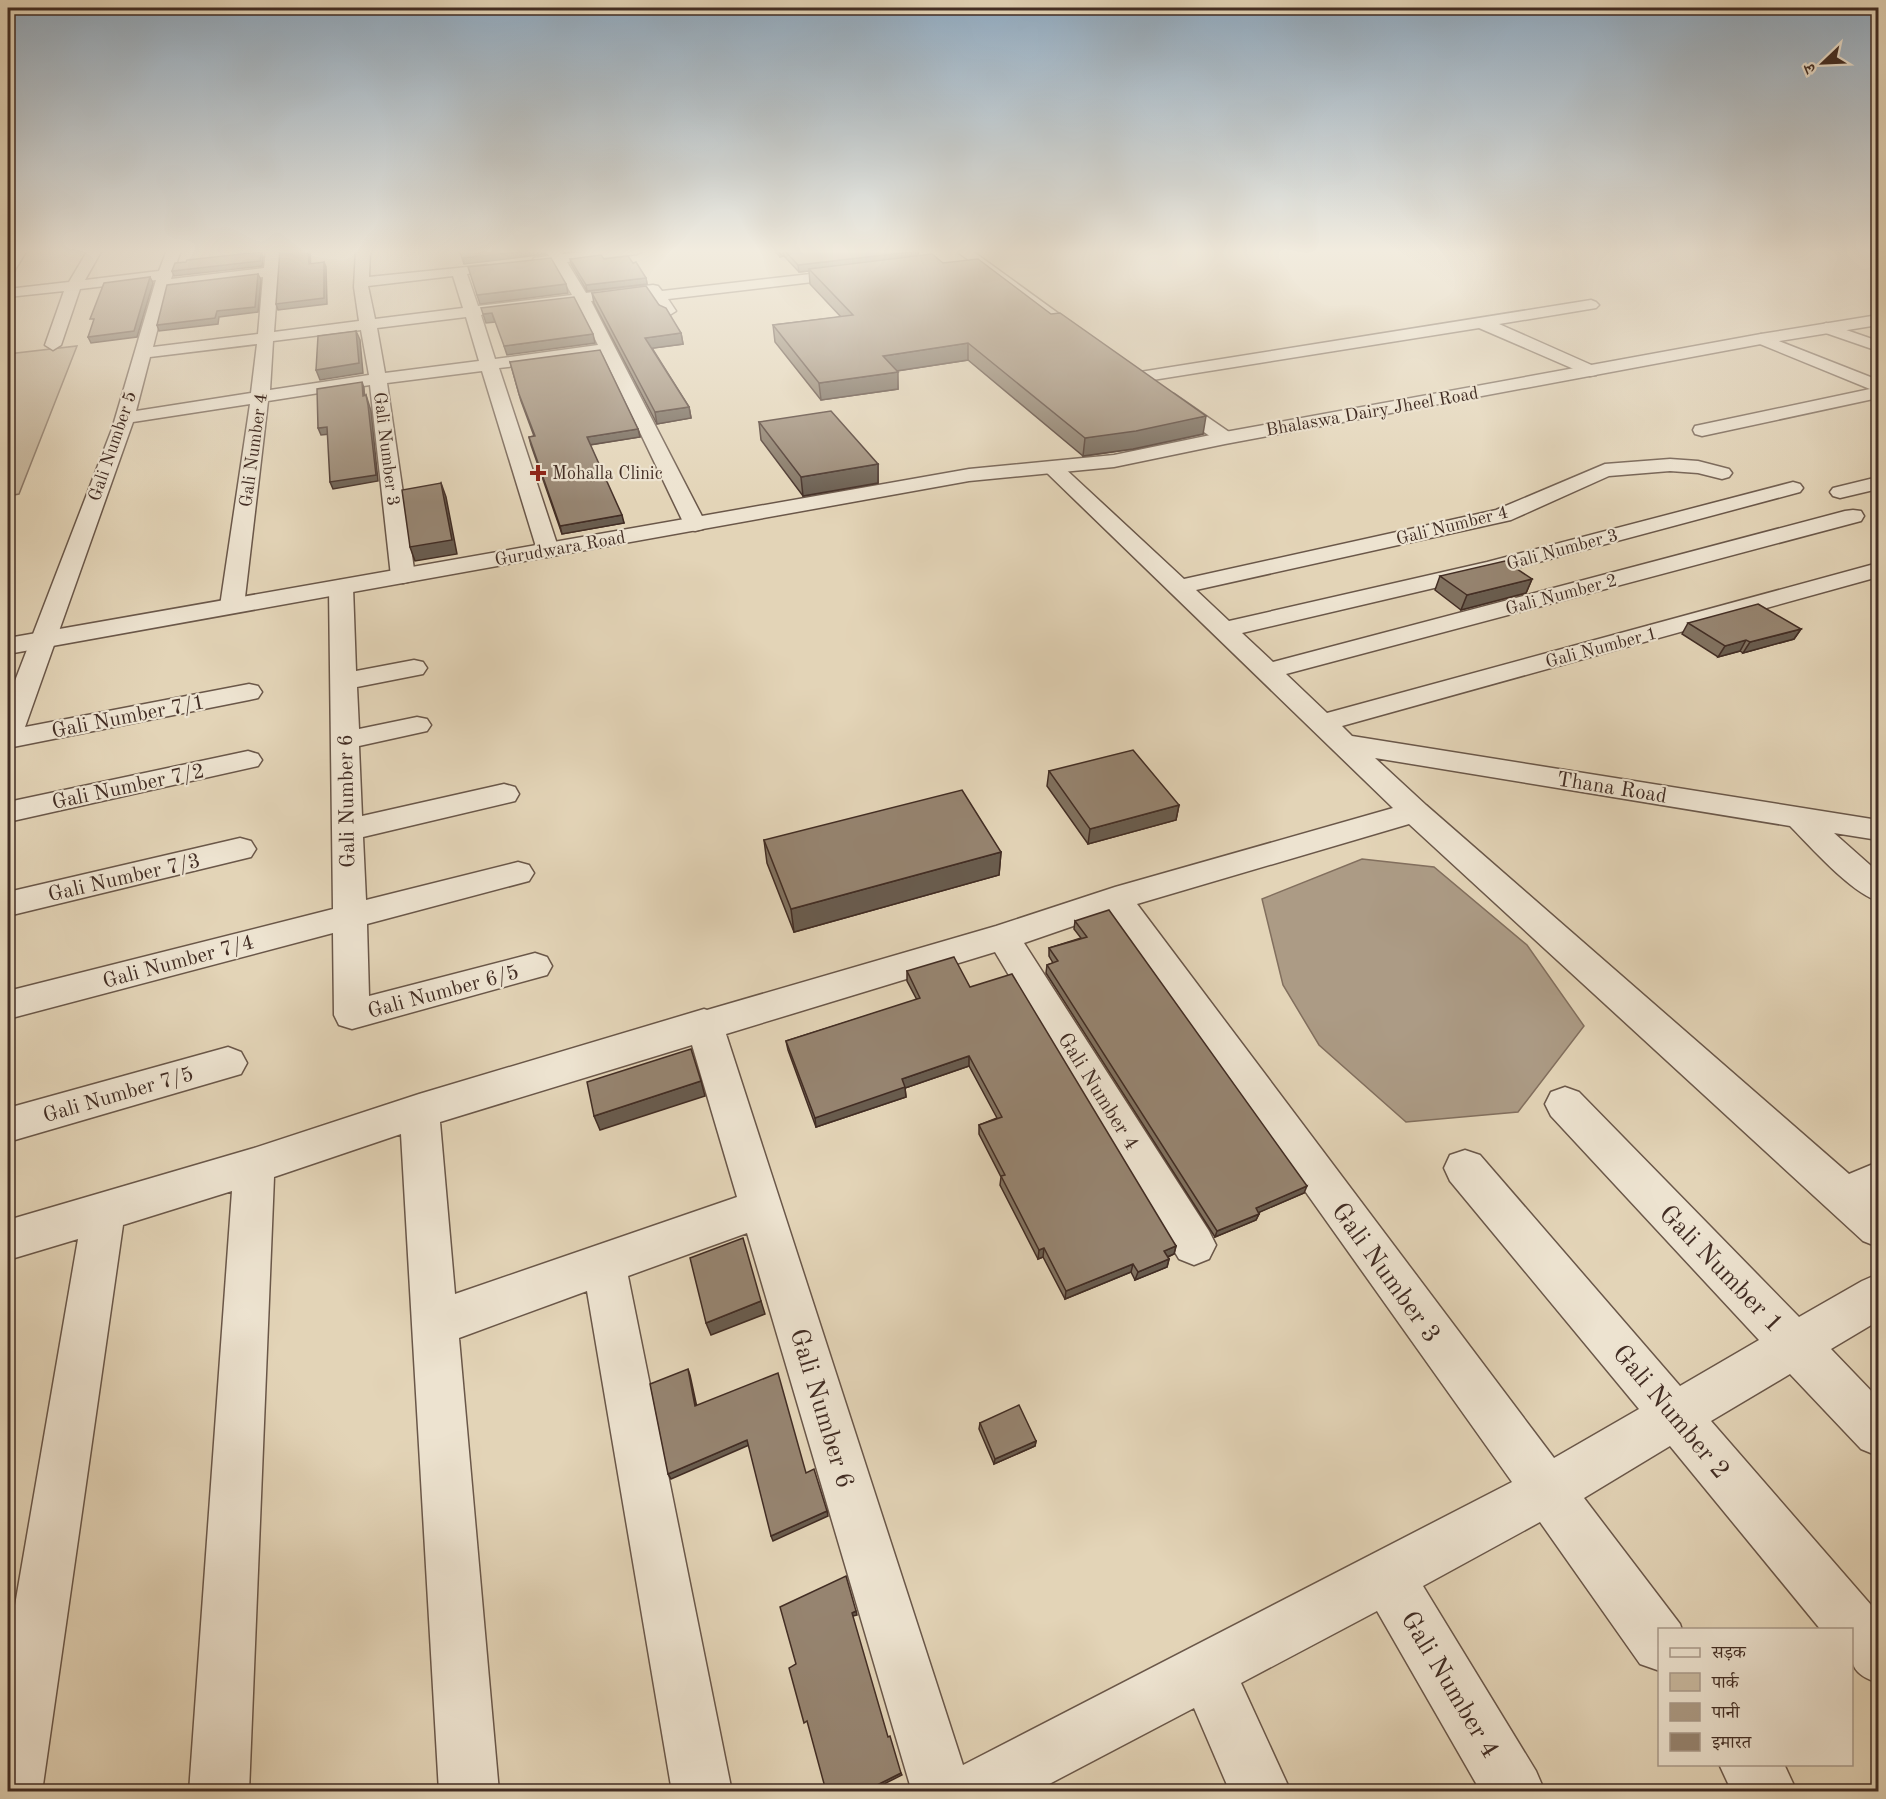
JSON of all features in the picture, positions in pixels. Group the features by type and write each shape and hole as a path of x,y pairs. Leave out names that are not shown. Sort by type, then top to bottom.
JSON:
{"street":[{"path":"53,345 57,334"},
{"name":"Gali Number 5","path":"8,738 41,640 124,418 148,334"},
{"name":"Gali Number 4","path":"232,606 266,334"},
{"path":"142,353 295,334"},
{"name":"Gali Number 3","path":"370,334 378,380 403,576"},
{"path":"479,334 548,550"},
{"path":"600,334 695,524"},
{"path":"1078,334 1103,351"},
{"path":"1225,438 1135,374 1228,363 1412,334"},
{"path":"1507,334 1590,371"},
{"name":"Bhalaswa Dairy Jheel Road","path":"1114,461 1225,438 1788,334"},
{"path":"1845,334 1878,346"},
{"path":"1276,338 1301,352"},
{"path":"1761,339 1878,386"},
{"path":"124,418 489,364 608,349"},
{"path":"1209,351 1228,363"},
{"path":"1702,430 1878,393"},
{"name":"Gurudwara Road","path":"8,646 969,475 1114,461"},
{"name":"Gali Number 4","path":"1179,586 1503,515 1605,470 1670,465 1698,467 1722,473"},
{"path":"1053,468 1415,812 1862,1188 1878,1227"},
{"path":"1840,492 1878,483"},
{"name":"Gali Number 3","path":"1224,630 1490,568 1793,488"},
{"name":"Gali Number 2","path":"1269,671 1854,516"},
{"name":"Gali Number 1","path":"1323,723 1878,570"},
{"name":"Gali Number 6","path":"341,587 352,1015"},
{"path":"344,681 414,668"},
{"name":"Gali Number 7/1","path":"8,738 249,692"},
{"path":"345,740 417,725"},
{"name":"Thana Road","path":"1346,744 1878,830"},
{"name":"Gali Number 7/2","path":"8,812 248,760"},
{"path":"347,830 504,794"},
{"path":"8,1240 254,1166 419,1111 704,1024 1004,937 1115,899 1415,812"},
{"path":"1799,817 1878,890"},
{"name":"Gali Number 7/3","path":"8,904 240,849"},
{"name":"Gali Number 7/4","path":"8,1005 518,873"},
{"name":"Gali Number 3","path":"1115,899 1658,1643"},
{"name":"Gali Number 4","path":"1004,937 1194,1245"},
{"name":"Gali Number 6/5","path":"352,1015 535,966"},
{"name":"Gali Number 6","path":"704,1024 762,1208 962,1789"},
{"name":"Gali Number 7/5","path":"8,1125 228,1063"},
{"name":"Gali Number 1","path":"1565,1104 1878,1432"},
{"path":"419,1111 469,1791"},
{"path":"219,1791 254,1166"},
{"name":"Gali Number 2","path":"1465,1168 1878,1655"},
{"path":"434,1324 762,1208"},
{"path":"12,1791 104,1211"},
{"path":"604,1264 702,1791"},
{"path":"962,1789 1206,1671 1547,1491 1878,1296"},
{"name":"Gali Number 4","path":"1386,1577 1515,1791"},
{"path":"1206,1671 1261,1791"},
{"path":"1749,1766 1767,1791"}],"green space":[{"path":"77,346 19,494 8,496 8,354"}],"water":[{"path":"1362,859 1434,867 1527,945 1584,1026 1518,1112 1406,1122 1319,1045 1283,985 1262,899"}],"building":[{"path":"89,334 111,334 88,337"},
{"path":"356,334 359,363 316,370 318,336"},
{"path":"500,334 593,334 504,346"},
{"path":"614,334 674,334 645,338 689,407 655,412"},
{"path":"780,334 1090,334 1206,416 1136,431 1085,438 968,343 883,356 898,372 819,383"},
{"path":"600,350 638,429 587,437 622,515 560,526 529,437 535,436 510,362"},
{"path":"362,382 363,396 366,395 368,405 376,475 330,482 327,427 318,428 317,389"},
{"path":"831,411 878,464 801,477 759,422"},
{"path":"441,483 452,540 410,547 402,490"},
{"path":"1505,561 1532,579 1467,595 1440,576"},
{"path":"1758,604 1801,629 1725,646 1688,623"},
{"path":"1133,750 1179,805 1090,829 1049,771"},
{"path":"962,790 1001,852 791,909 764,840"},
{"path":"1109,910 1307,1186 1256,1208 1259,1214 1217,1231 1047,965 1058,961 1049,948 1087,937 1075,921"},
{"path":"954,957 970,987 1012,974 1176,1246 1164,1251 1169,1259 1138,1272 1133,1264 1066,1291 1044,1248 1039,1250 1001,1176 1005,1175 979,1125 1002,1117 969,1056 902,1079 905,1087 815,1118 786,1041 920,998 907,971"},
{"path":"691,1049 701,1081 594,1116 587,1082"},
{"path":"743,1238 761,1301 706,1323 690,1258"},
{"path":"688,1369 695,1406 778,1373 806,1473 814,1469 827,1511 771,1536 747,1440 668,1474 650,1384"},
{"path":"1019,1405 1036,1441 995,1459 980,1423"},
{"path":"846,1576 856,1611 852,1613 888,1737 890,1736 901,1773 865,1791 826,1791 807,1721 804,1723 789,1668 796,1664 780,1607"}],"place":[{"name":"Mohalla Clinic","path":"538,473"}]}
